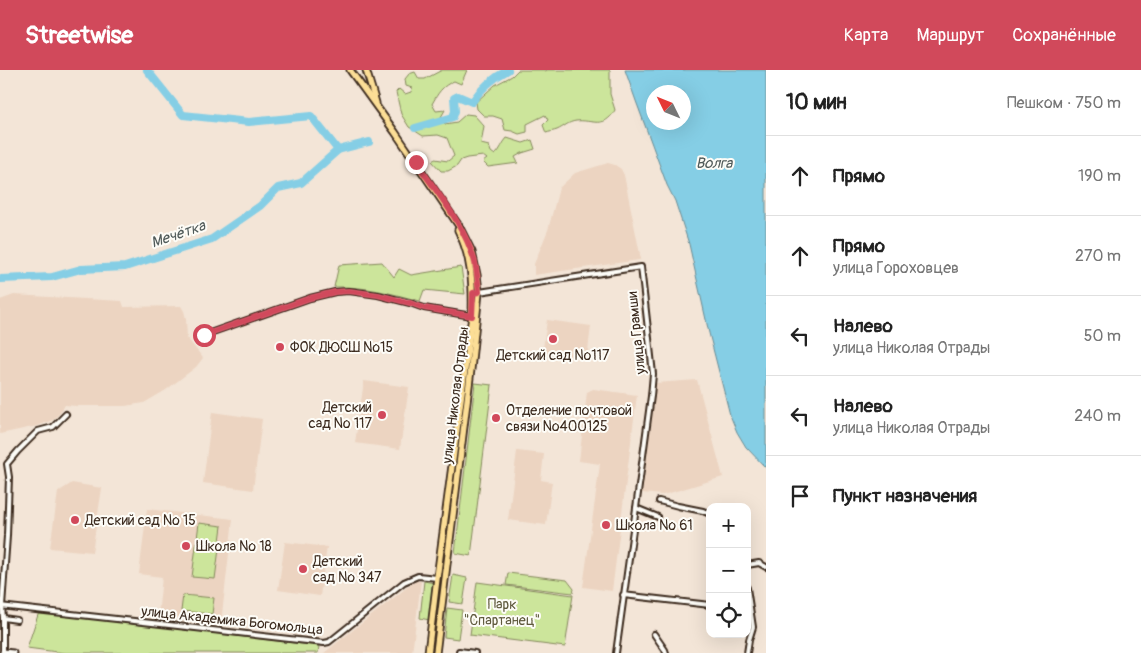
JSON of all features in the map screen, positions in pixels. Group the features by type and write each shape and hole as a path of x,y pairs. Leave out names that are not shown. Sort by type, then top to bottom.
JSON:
{"main road":[{"path":"350,70 377,108"},
{"name":"улица Николая Отрады","path":"366,70 377,108 456,228 467,254 476,293 428,653"},
{"name":"улица Николая Отрады","path":"377,108 451,213 466,239 475,264 476,293 471,369 436,653"}],"street":[{"name":"улица Грамши","path":"476,293 641,267 653,374 616,653"},
{"path":"204,335 310,298 349,291 378,295 424,308 472,316"},
{"path":"13,653 3,652 1,606 7,536 9,477 7,464 38,431 53,427 66,414"},
{"path":"659,501 706,512"},
{"path":"636,508 658,517"},
{"path":"751,564 760,563 766,567"},
{"name":"улица Академика Богомольца","path":"1,606 324,643 329,642 404,582 418,576 437,578"},
{"path":"747,653 753,627 748,593"},
{"path":"624,595 706,605"},
{"path":"3,618 17,620"},
{"path":"654,634 666,653"},
{"path":"459,651 474,653"}],"shaded area":[{"path":"608,163 621,169 624,175 641,259 534,275 534,264 548,230 559,188 575,173"},
{"path":"14,295 122,301 124,307 181,306 186,319 187,338 203,358 196,367 166,390 144,403 125,406 65,405 53,420 37,426 0,434 0,300"},
{"path":"547,320 591,326 587,359 559,355 558,358 542,356"},
{"path":"697,380 723,477 663,495 642,493 656,383"},
{"name":"Детский сад № 117","path":"364,381 409,387 400,449 355,443"},
{"name":"Школа № 61","path":"593,389 637,395 612,591 583,587 600,464 579,461 587,392"},
{"path":"212,412 262,419 253,490 203,483"},
{"path":"517,451 544,454 541,480 552,482 546,525 508,520"},
{"name":"Детский сад № 15","path":"72,483 102,488 92,552 50,548 58,492"},
{"name":"Школа № 18","path":"147,509 233,519 221,623 158,616 162,577 139,574"},
{"name":"Детский сад № 347","path":"285,542 327,547 320,596 278,590"},
{"path":"415,581 421,581 412,653 324,653"}],"green space":[{"path":"442,70 467,70 461,84 454,81 446,85 438,93 432,104 436,111 445,110 441,117 445,124 457,122 466,114 474,115 484,126 481,144 489,146 491,152 495,155 507,138 523,143 532,140 535,149 515,157 518,163 488,167 483,162 487,159 483,156 461,160 457,166 448,171 441,171 432,161 435,159 448,161 454,156 447,138 438,135 423,136 409,127 401,114 396,92 399,89 405,94 411,92 412,88 406,86 405,79 409,74 415,72 419,79 425,79"},
{"path":"518,70 610,70 610,94 615,110 607,120 602,122 573,122 546,133 543,125 548,120 545,115 527,124 527,132 519,134 505,130 502,119 484,116 477,109 476,102 495,85 512,76"},
{"path":"382,262 394,277 399,269 411,275 461,267 465,294 424,290 420,301 367,289 334,287 339,265"},
{"path":"475,383 492,385 471,556 455,553"},
{"path":"199,523 222,526 215,579 192,577"},
{"path":"508,573 567,580 574,589 573,593 506,585"},
{"path":"453,575 467,578 463,604 449,602"},
{"path":"424,581 434,583 429,620 420,618"},
{"name":"Парк \"Спартанец\"","path":"477,582 573,595 565,647 470,635"},
{"path":"183,595 214,598 212,614 181,611"},
{"path":"447,608 462,610 458,639 444,637"},
{"path":"39,612 319,646 318,653 65,653 27,648"}],"water":[{"name":"Волга","path":"625,70 766,70 766,468 746,447 730,415 689,244 675,201 667,185 647,130 691,130 691,85 646,85 646,128"}],"waterway":[{"name":"Мечётка","path":"147,70 183,115 249,122 311,116 338,150"},
{"name":"Мечётка","path":"415,128 453,117 455,111 454,98 458,96 472,102 479,92 497,76 508,70"},
{"name":"Мечётка","path":"0,279 52,277 81,269 125,267 212,239 260,206 278,188 301,183 338,150 369,142"}],"place":[{"name":"Детский сад №117","path":"553,339"},
{"name":"ФОК ДЮСШ №15","path":"280,347"},
{"name":"Детский сад № 117","path":"382,415"},
{"name":"Отделение почтовой связи №400125","path":"496,418"},
{"name":"Детский сад № 15","path":"75,520"},
{"name":"Школа № 61","path":"606,525"},
{"name":"Школа № 18","path":"186,546"},
{"name":"Детский сад № 347","path":"303,569"}],"route":[{"path":"204,335 310,298 349,291 378,295 424,308 472,316 473,293 479,292 472,252 451,213 416,162"}]}
